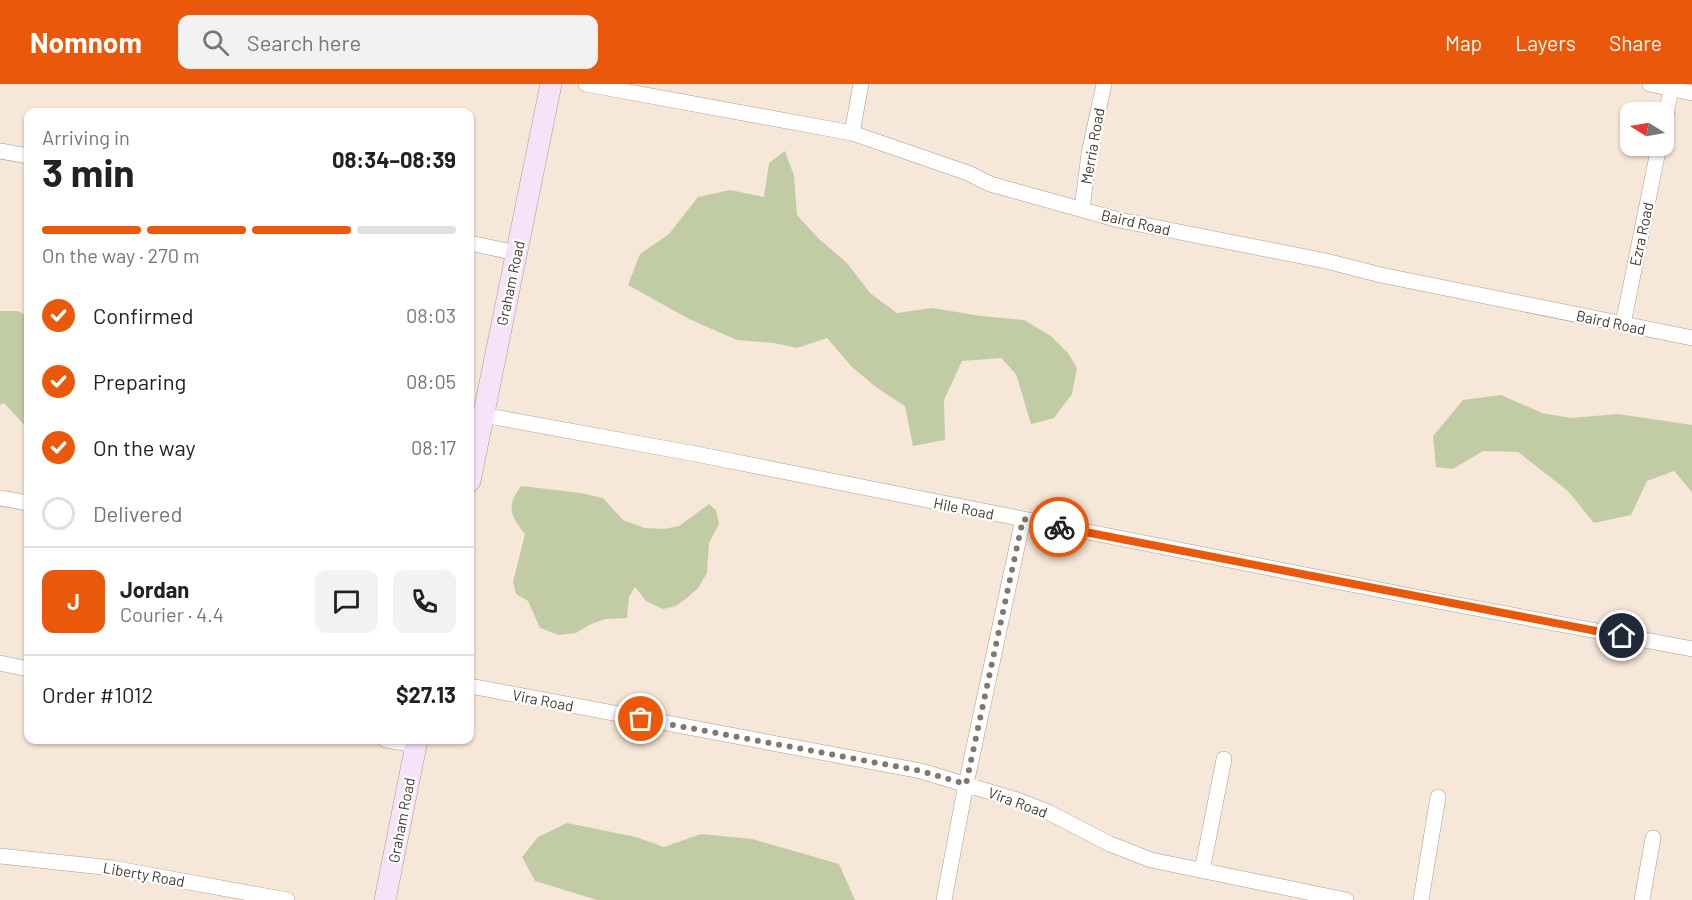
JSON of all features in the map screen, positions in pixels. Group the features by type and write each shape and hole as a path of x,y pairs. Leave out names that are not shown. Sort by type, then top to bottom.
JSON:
{"main road":[{"name":"Graham Road","path":"474,461 550,84"},
{"name":"Graham Road","path":"385,900 416,744"}],"street":[{"name":"Baird Road","path":"586,84 852,133 968,173 990,184 1119,220 1692,338"},
{"path":"852,133 861,84"},
{"name":"Merria Road","path":"1082,209 1089,154 1104,84"},
{"path":"1650,84 1692,93"},
{"path":"1669,102 1671,89"},
{"path":"0,151 24,155"},
{"name":"Ezra Road","path":"1623,324 1657,156"},
{"path":"474,244 516,253"},
{"name":"Hile Road","path":"483,415 685,452 1692,649"},
{"path":"0,498 24,502"},
{"path":"944,900 966,784 1023,519"},
{"path":"0,663 24,668"},
{"name":"Vira Road","path":"474,687 921,771 1017,800 1048,812 1110,844 1151,861 1346,900"},
{"path":"1202,871 1224,759"},
{"path":"1421,900 1438,797"},
{"path":"1642,900 1653,838"},
{"name":"Liberty Road","path":"0,856 112,868 287,900"}],"green space":[{"path":"785,151 794,176 797,215 818,238 847,263 870,293 897,313 932,308 1024,320 1051,336 1068,353 1077,368 1072,394 1054,418 1031,424 1016,374 1001,358 962,361 944,400 945,440 913,446 905,406 877,388 852,367 827,338 797,348 774,343 737,340 689,319 628,285 640,254 669,234 698,197 730,190 764,197 769,163"},
{"path":"0,311 18,311 24,314 24,425 4,403 0,405"},
{"path":"1501,395 1542,413 1571,418 1618,414 1692,425 1692,492 1674,471 1647,481 1631,515 1594,523 1568,491 1518,452 1483,451 1453,469 1436,467 1433,436 1463,400"},
{"path":"521,486 603,498 623,520 645,528 664,529 679,526 709,504 716,510 719,524 709,543 707,573 698,588 676,606 663,609 646,601 635,587 629,597 627,618 605,619 576,633 559,635 540,628 528,601 516,594 513,582 525,534 516,522 512,511 513,499"},
{"path":"567,823 636,837 664,847 701,834 752,839 839,864 855,900 597,900 535,881 522,857 538,837"}],"way so far":[{"path":"641,719 921,771 966,784 1023,519 1059,527"}],"route":[{"path":"1059,527 1622,636"}]}
